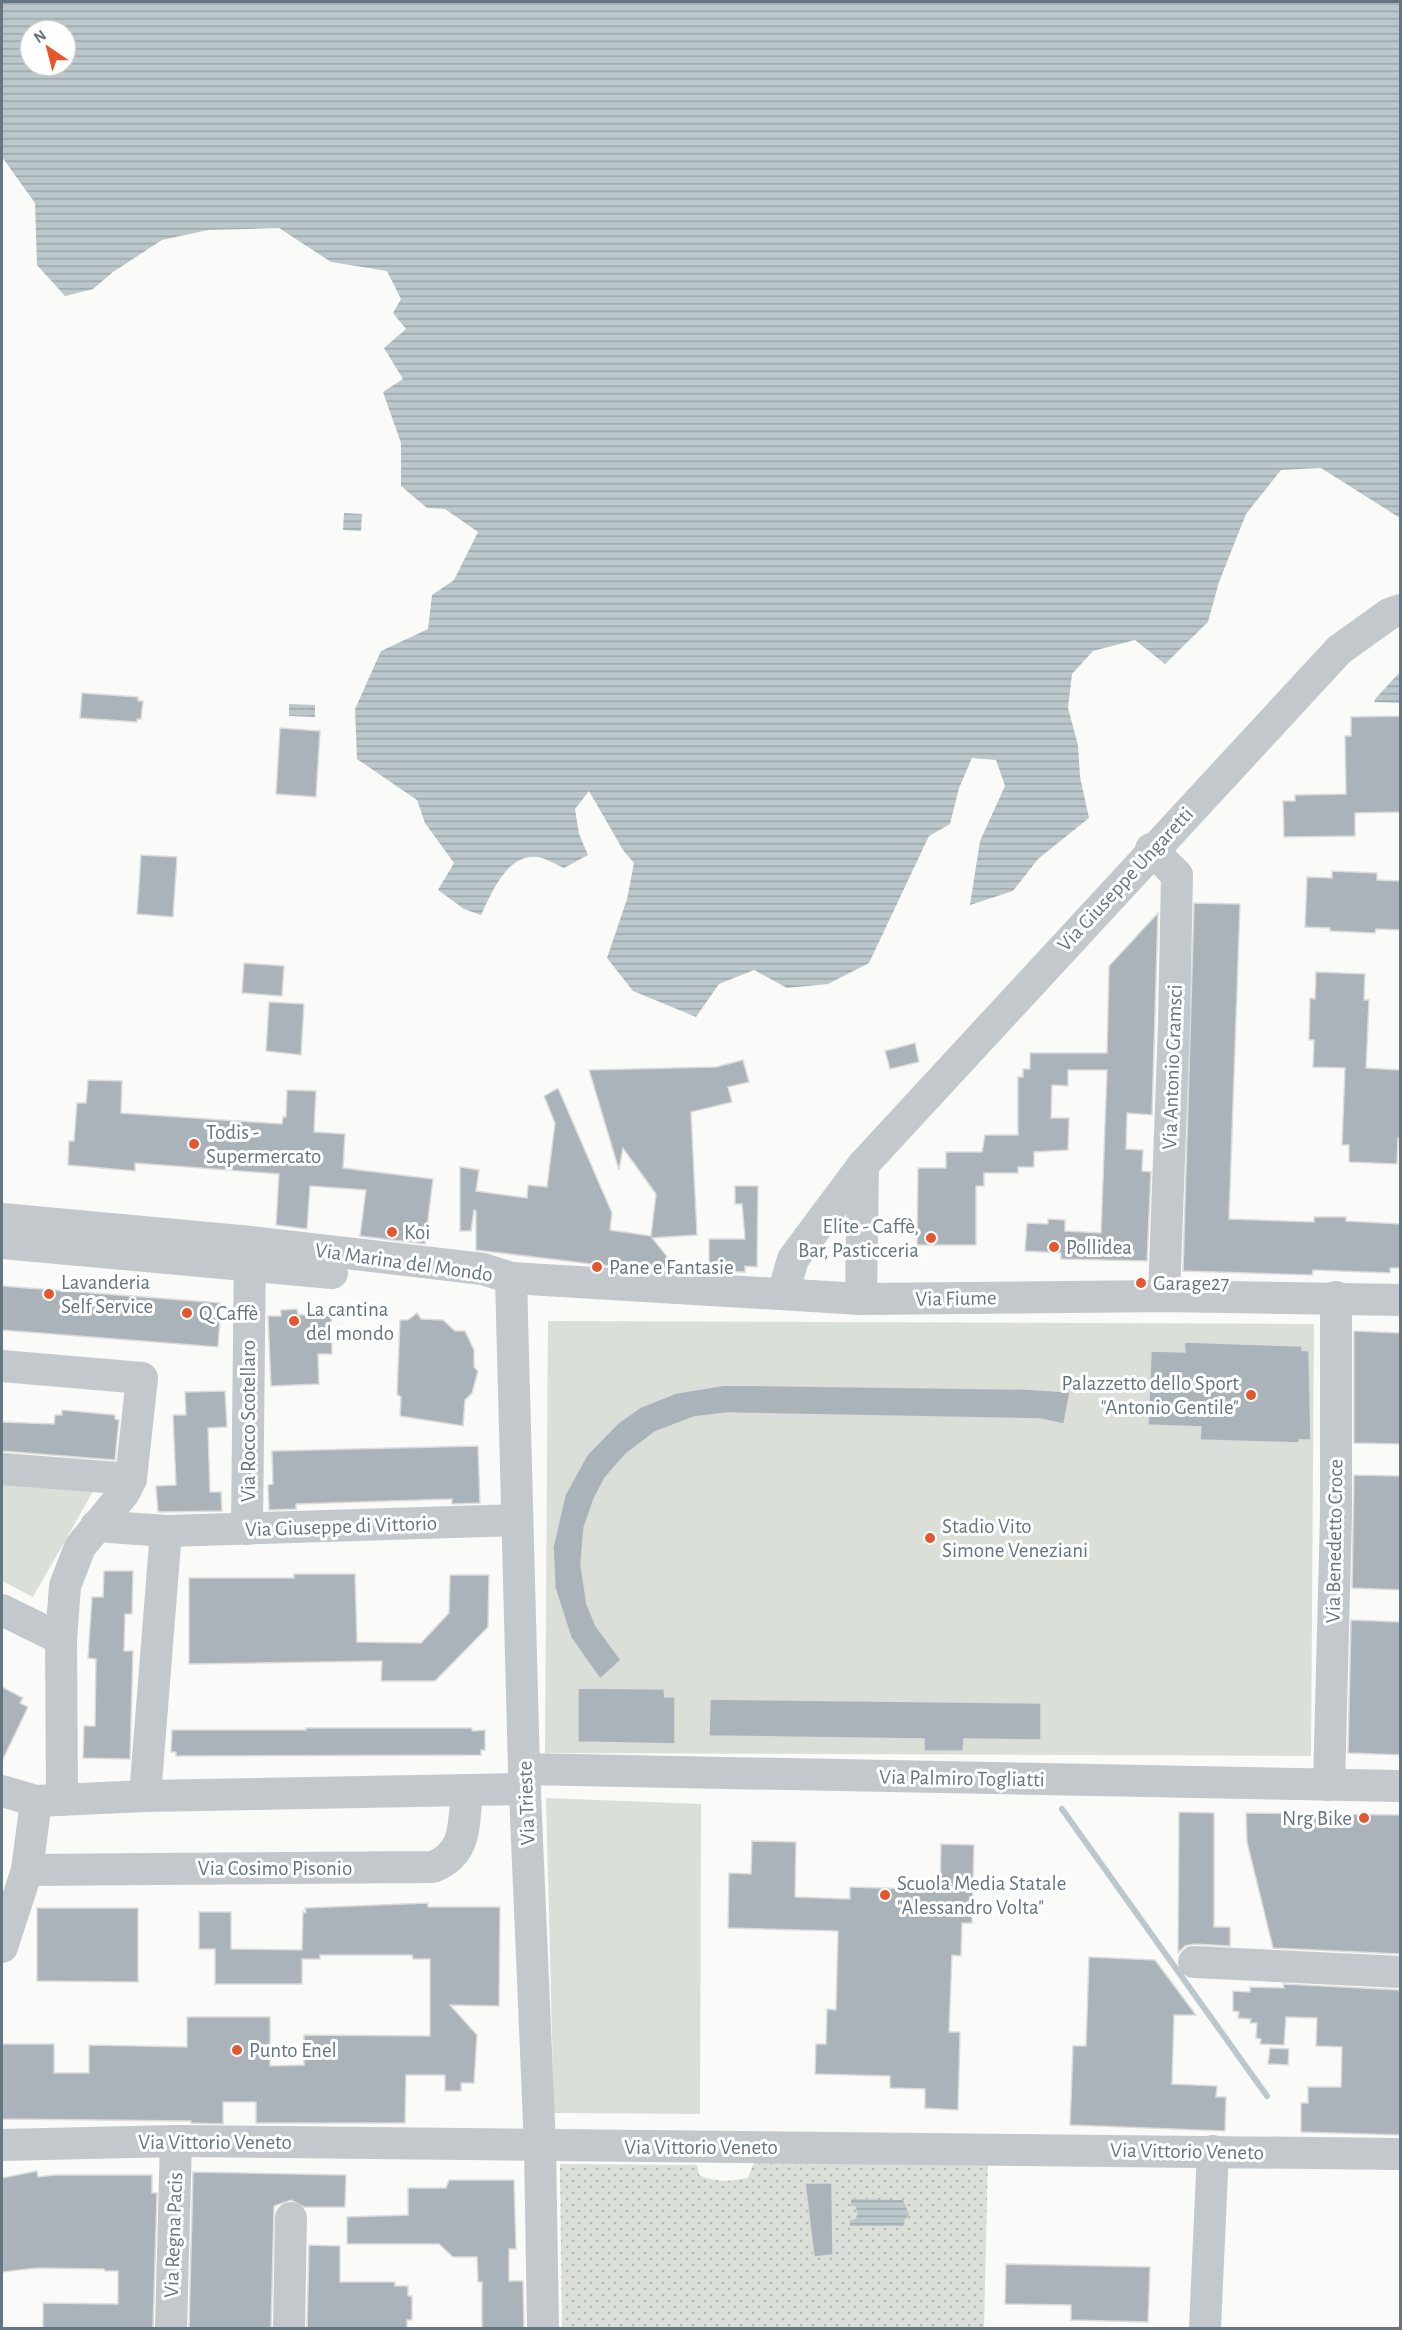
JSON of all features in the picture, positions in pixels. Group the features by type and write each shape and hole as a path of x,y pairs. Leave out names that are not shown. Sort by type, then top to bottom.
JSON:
{"street":[{"name":"Via Giuseppe Ungaretti","path":"783,1294 793,1259 862,1165 1151,849 1339,650 1389,614 1401,610"},
{"name":"Via Antonio Gramsci","path":"1151,849 1177,875 1164,1296"},
{"path":"861,1299 862,1165"},
{"name":"Via Marina del Mondo","path":"2,1220 250,1254"},
{"name":"Via Marina del Mondo","path":"2,1243 250,1254 483,1269 511,1278"},
{"name":"Via Rocco Scotellaro","path":"247,1529 250,1254"},
{"name":"Via Fiume","path":"511,1278 861,1299 1164,1296 1336,1297 1401,1300"},
{"name":"Via Trieste","path":"511,1278 524,1779 540,2146 543,2328"},
{"name":"Via Benedetto Croce","path":"1329,1785 1336,1515 1336,1297"},
{"path":"2,1366 142,1378 131,1479 124,1494 96,1526 76,1555 65,1586 49,1801 2,1947"},
{"path":"2,1469 131,1479"},
{"name":"Via Giuseppe di Vittorio","path":"96,1526 165,1531 516,1520"},
{"path":"145,1796 165,1531"},
{"path":"2,1610 62,1639"},
{"path":"2,1791 49,1801 145,1796 467,1791 524,1779"},
{"name":"Via Palmiro Togliatti","path":"524,1779 1401,1786"},
{"name":"Via Cosimo Pisonio","path":"27,1870 433,1867 445,1862 460,1844 467,1791"},
{"path":"1194,1962 1401,1972"},
{"name":"Via Vittorio Veneto","path":"2,2145 176,2141 1401,2154"},
{"name":"Via Regna Pacis","path":"171,2328 176,2141"},
{"path":"1205,2328 1214,2151"},
{"path":"289,2328 291,2218"}],"shaded area":[{"path":"2,2 1400,2 1400,518 1321,468 1281,470 1246,514 1219,582 1208,622 1165,664 1135,640 1093,651 1072,674 1068,708 1078,745 1080,777 1089,818 1038,859 1013,891 970,905 980,841 1005,786 996,760 972,758 959,788 950,824 929,836 869,963 828,984 787,988 754,970 719,984 696,1017 633,991 607,958 627,899 634,863 623,850 589,791 575,809 579,834 588,855 564,868 542,858 530,857 520,860 503,874 481,915 464,909 438,890 454,863 425,823 417,800 357,759 355,709 381,651 428,629 432,595 454,580 478,532 445,509 427,508 401,486 401,443 383,392 403,379 384,348 406,329 393,313 401,299 387,271 331,262 279,228 208,230 162,240 113,272 93,289 65,296 37,265 35,203 2,157"},
{"path":"344,513 362,514 361,531 343,530"},
{"path":"1400,672 1400,703 1374,702 1376,698"},
{"path":"289,704 315,705 315,717 289,716"},
{"name":"Stadio Vito Simone Veneziani","path":"548,1321 1314,1324 1311,1756 545,1753"},
{"path":"2,1482 95,1488 33,1597 2,1581"},
{"path":"546,1798 701,1804 700,2114 554,2113"},
{"path":"988,2157 984,2328 562,2328 560,2164 697,2165 699,2175 723,2181 748,2178 754,2162"},
{"path":"851,2199 903,2200 909,2214 903,2222 904,2226 850,2226 850,2221 856,2218 858,2212 855,2206 851,2206"}],"building":[{"path":"82,693 138,697 138,701 143,701 141,719 137,719 137,722 80,718"},
{"path":"1401,716 1401,812 1355,813 1355,836 1284,837 1283,801 1295,801 1295,795 1346,794 1345,736 1351,736 1351,717"},
{"path":"280,728 320,731 316,797 276,794"},
{"path":"141,855 177,857 173,917 137,914"},
{"path":"1332,871 1377,873 1377,880 1401,881 1400,930 1376,929 1375,933 1330,931 1330,928 1305,927 1307,877 1332,878"},
{"path":"1194,903 1240,904 1229,1219 1314,1222 1314,1217 1346,1217 1346,1221 1401,1224 1401,1268 1390,1268 1390,1273 1313,1270 1312,1275 1183,1271"},
{"path":"1158,913 1152,1115 1127,1113 1126,1149 1143,1150 1142,1171 1151,1172 1147,1261 1061,1259 1061,1253 1025,1251 1027,1223 1048,1224 1048,1219 1065,1220 1065,1231 1101,1233 1107,1070 1068,1070 1068,1086 1052,1085 1051,1118 1069,1118 1068,1150 1034,1152 1034,1167 1018,1167 1018,1173 984,1173 984,1186 976,1186 976,1245 917,1245 918,1168 946,1168 946,1152 982,1152 985,1135 1018,1135 1018,1077 1023,1077 1023,1069 1030,1069 1030,1053 1107,1053 1109,966"},
{"path":"244,963 284,966 282,996 242,993"},
{"path":"1316,972 1365,974 1364,1000 1369,1000 1366,1068 1400,1070 1401,1138 1398,1138 1397,1164 1349,1162 1349,1145 1342,1145 1345,1068 1313,1067 1314,1040 1309,1040 1310,998 1315,999"},
{"path":"269,1002 304,1004 301,1055 266,1051"},
{"path":"915,1043 919,1062 890,1069 885,1051"},
{"path":"743,1060 749,1082 728,1087 732,1102 691,1112 697,1235 652,1238 678,1270 600,1265 476,1250 476,1211 474,1210 471,1231 460,1231 460,1167 479,1170 476,1191 527,1198 528,1185 547,1187 555,1123 544,1096 558,1088 612,1213 610,1230 651,1236 656,1194 623,1148 619,1170 589,1070 716,1067"},
{"path":"88,1080 122,1081 121,1113 282,1124 283,1117 286,1117 287,1090 316,1091 314,1132 345,1134 343,1168 433,1179 425,1244 360,1236 366,1190 310,1186 307,1229 276,1225 279,1174 135,1163 135,1171 68,1165 69,1141 74,1141 77,1103 86,1103"},
{"path":"735,1186 758,1186 757,1267 745,1266 745,1272 709,1271 709,1239 745,1239 742,1204 735,1204"},
{"path":"2,1286 221,1303 218,1347 2,1330"},
{"path":"297,1309 298,1315 331,1314 332,1354 318,1354 319,1384 271,1386 268,1316 281,1316 281,1310"},
{"path":"417,1313 421,1319 443,1320 455,1331 465,1331 474,1350 474,1367 478,1371 472,1393 465,1400 463,1426 400,1416 401,1397 397,1394 400,1320 408,1320"},
{"path":"1354,1331 1401,1333 1401,1444 1354,1443"},
{"name":"Palazzetto dello Sport \"Antonio Gentile\"","path":"1184,1342 1302,1346 1302,1350 1309,1351 1311,1440 1299,1440 1299,1443 1200,1440 1201,1427 1148,1425 1151,1351 1185,1352"},
{"path":"725,1385 1026,1389 1070,1392 1064,1424 1040,1419 728,1413 694,1417 655,1432 626,1454 605,1478 594,1499 584,1528 581,1565 587,1604 596,1626 621,1660 600,1679 571,1638 555,1588 553,1547 565,1495 587,1455 618,1423 641,1407 676,1393"},
{"path":"225,1391 227,1427 208,1428 210,1492 221,1492 222,1511 158,1512 156,1486 176,1485 173,1415 186,1415 185,1392"},
{"path":"62,1410 115,1415 115,1419 119,1420 115,1460 2,1451 2,1422 54,1424 55,1415 62,1415"},
{"path":"478,1446 480,1503 452,1504 452,1499 296,1504 296,1509 269,1510 268,1485 273,1484 272,1451"},
{"path":"1354,1475 1401,1476 1401,1590 1352,1588"},
{"path":"104,1571 133,1571 132,1614 125,1614 124,1651 133,1651 130,1759 83,1758 84,1726 95,1726 96,1659 88,1658 92,1597 103,1597"},
{"path":"294,1574 355,1574 357,1642 421,1643 449,1613 450,1575 489,1575 488,1627 435,1681 381,1681 382,1661 189,1664 189,1578 294,1578"},
{"path":"1351,1620 1401,1622 1401,1755 1348,1753"},
{"path":"2,1687 23,1698 20,1703 28,1707 2,1761"},
{"path":"578,1688 664,1689 665,1697 675,1697 675,1744 578,1742"},
{"path":"710,1699 1041,1703 1041,1740 964,1739 963,1751 924,1751 924,1739 709,1736"},
{"path":"306,1728 472,1728 472,1731 485,1730 485,1750 481,1750 481,1755 176,1756 176,1752 171,1752 172,1730 306,1730"},
{"path":"1179,1812 1214,1813 1214,1927 1230,1927 1230,1946 1194,1944 1185,1946 1178,1953"},
{"path":"1246,1813 1401,1815 1401,1954 1273,1948 1247,1842"},
{"path":"752,1841 796,1842 795,1897 850,1899 850,1887 940,1890 941,1844 974,1845 972,1923 962,1923 961,1956 952,1955 949,2032 960,2032 958,2110 925,2108 925,2089 890,2088 890,2076 815,2074 816,2044 826,2044 827,2009 836,2010 838,1931 728,1928 729,1873 751,1874"},
{"path":"428,1903 428,1907 500,1907 499,2006 450,2005 477,2035 474,2083 461,2083 461,2091 445,2091 445,2075 406,2075 405,2123 256,2123 256,2102 223,2102 223,2124 191,2123 191,2121 2,2119 2,2044 54,2044 54,2073 89,2073 89,2045 187,2047 187,2017 270,2017 270,2066 304,2065 304,2035 430,2036 430,1959 413,1959 412,1955 320,1955 320,1959 302,1959 302,1984 215,1984 215,1949 199,1949 199,1912 231,1912 231,1949 302,1950 305,1908"},
{"path":"37,1908 138,1908 138,1982 37,1981"},
{"path":"1089,1957 1155,1960 1196,2015 1174,2015 1172,2084 1217,2086 1216,2097 1226,2097 1225,2131 1070,2125 1073,2046 1086,2046"},
{"path":"1283,1984 1401,1990 1401,2135 1301,2132 1301,2103 1308,2103 1308,2087 1341,2087 1342,2047 1316,2046 1317,2018 1286,2017 1284,2045 1260,2044 1261,2039 1256,2038 1257,2023 1250,2023 1251,2019 1238,2018 1239,2012 1233,2011 1233,1991 1250,1992 1250,1987 1284,1988"},
{"path":"1270,2048 1289,2049 1288,2065 1268,2064"},
{"path":"37,2171 38,2177 152,2175 152,2193 157,2193 153,2328 43,2328 43,2303 118,2304 118,2271 38,2268 2,2272 2,2178"},
{"path":"193,2172 346,2175 345,2207 304,2207 291,2200 274,2206 271,2328 189,2328"},
{"path":"449,2180 514,2180 516,2249 509,2249 509,2281 523,2281 524,2328 482,2328 482,2282 478,2282 477,2257 453,2257 439,2244 347,2244 347,2217 408,2215 408,2188 446,2188"},
{"path":"805,2183 832,2183 833,2255 814,2257"},
{"path":"309,2245 340,2246 340,2282 395,2282 395,2286 408,2286 408,2296 412,2296 412,2320 407,2320 407,2328 307,2328"},
{"path":"1006,2264 1150,2267 1148,2322 1071,2320 1071,2305 1005,2304"}],"waterway":[{"path":"1062,1809 1267,2096"}],"place":[{"name":"Todis - Supermercato","path":"194,1144"},
{"name":"Koi","path":"392,1232"},
{"name":"Elite - Caffè, Bar, Pasticceria","path":"931,1238"},
{"name":"Pollidea","path":"1054,1247"},
{"name":"Pane e Fantasie","path":"597,1267"},
{"name":"Garage27","path":"1141,1283"},
{"name":"Lavanderia Self Service","path":"49,1294"},
{"name":"Q Caffè","path":"187,1313"},
{"name":"La cantina del mondo","path":"294,1321"},
{"name":"Palazzetto dello Sport \"Antonio Gentile\"","path":"1251,1395"},
{"name":"Stadio Vito Simone Veneziani","path":"930,1538"},
{"name":"Nrg Bike","path":"1364,1818"},
{"name":"Scuola Media Statale \"Alessandro Volta\"","path":"885,1895"},
{"name":"Punto Enel","path":"237,2050"}]}
